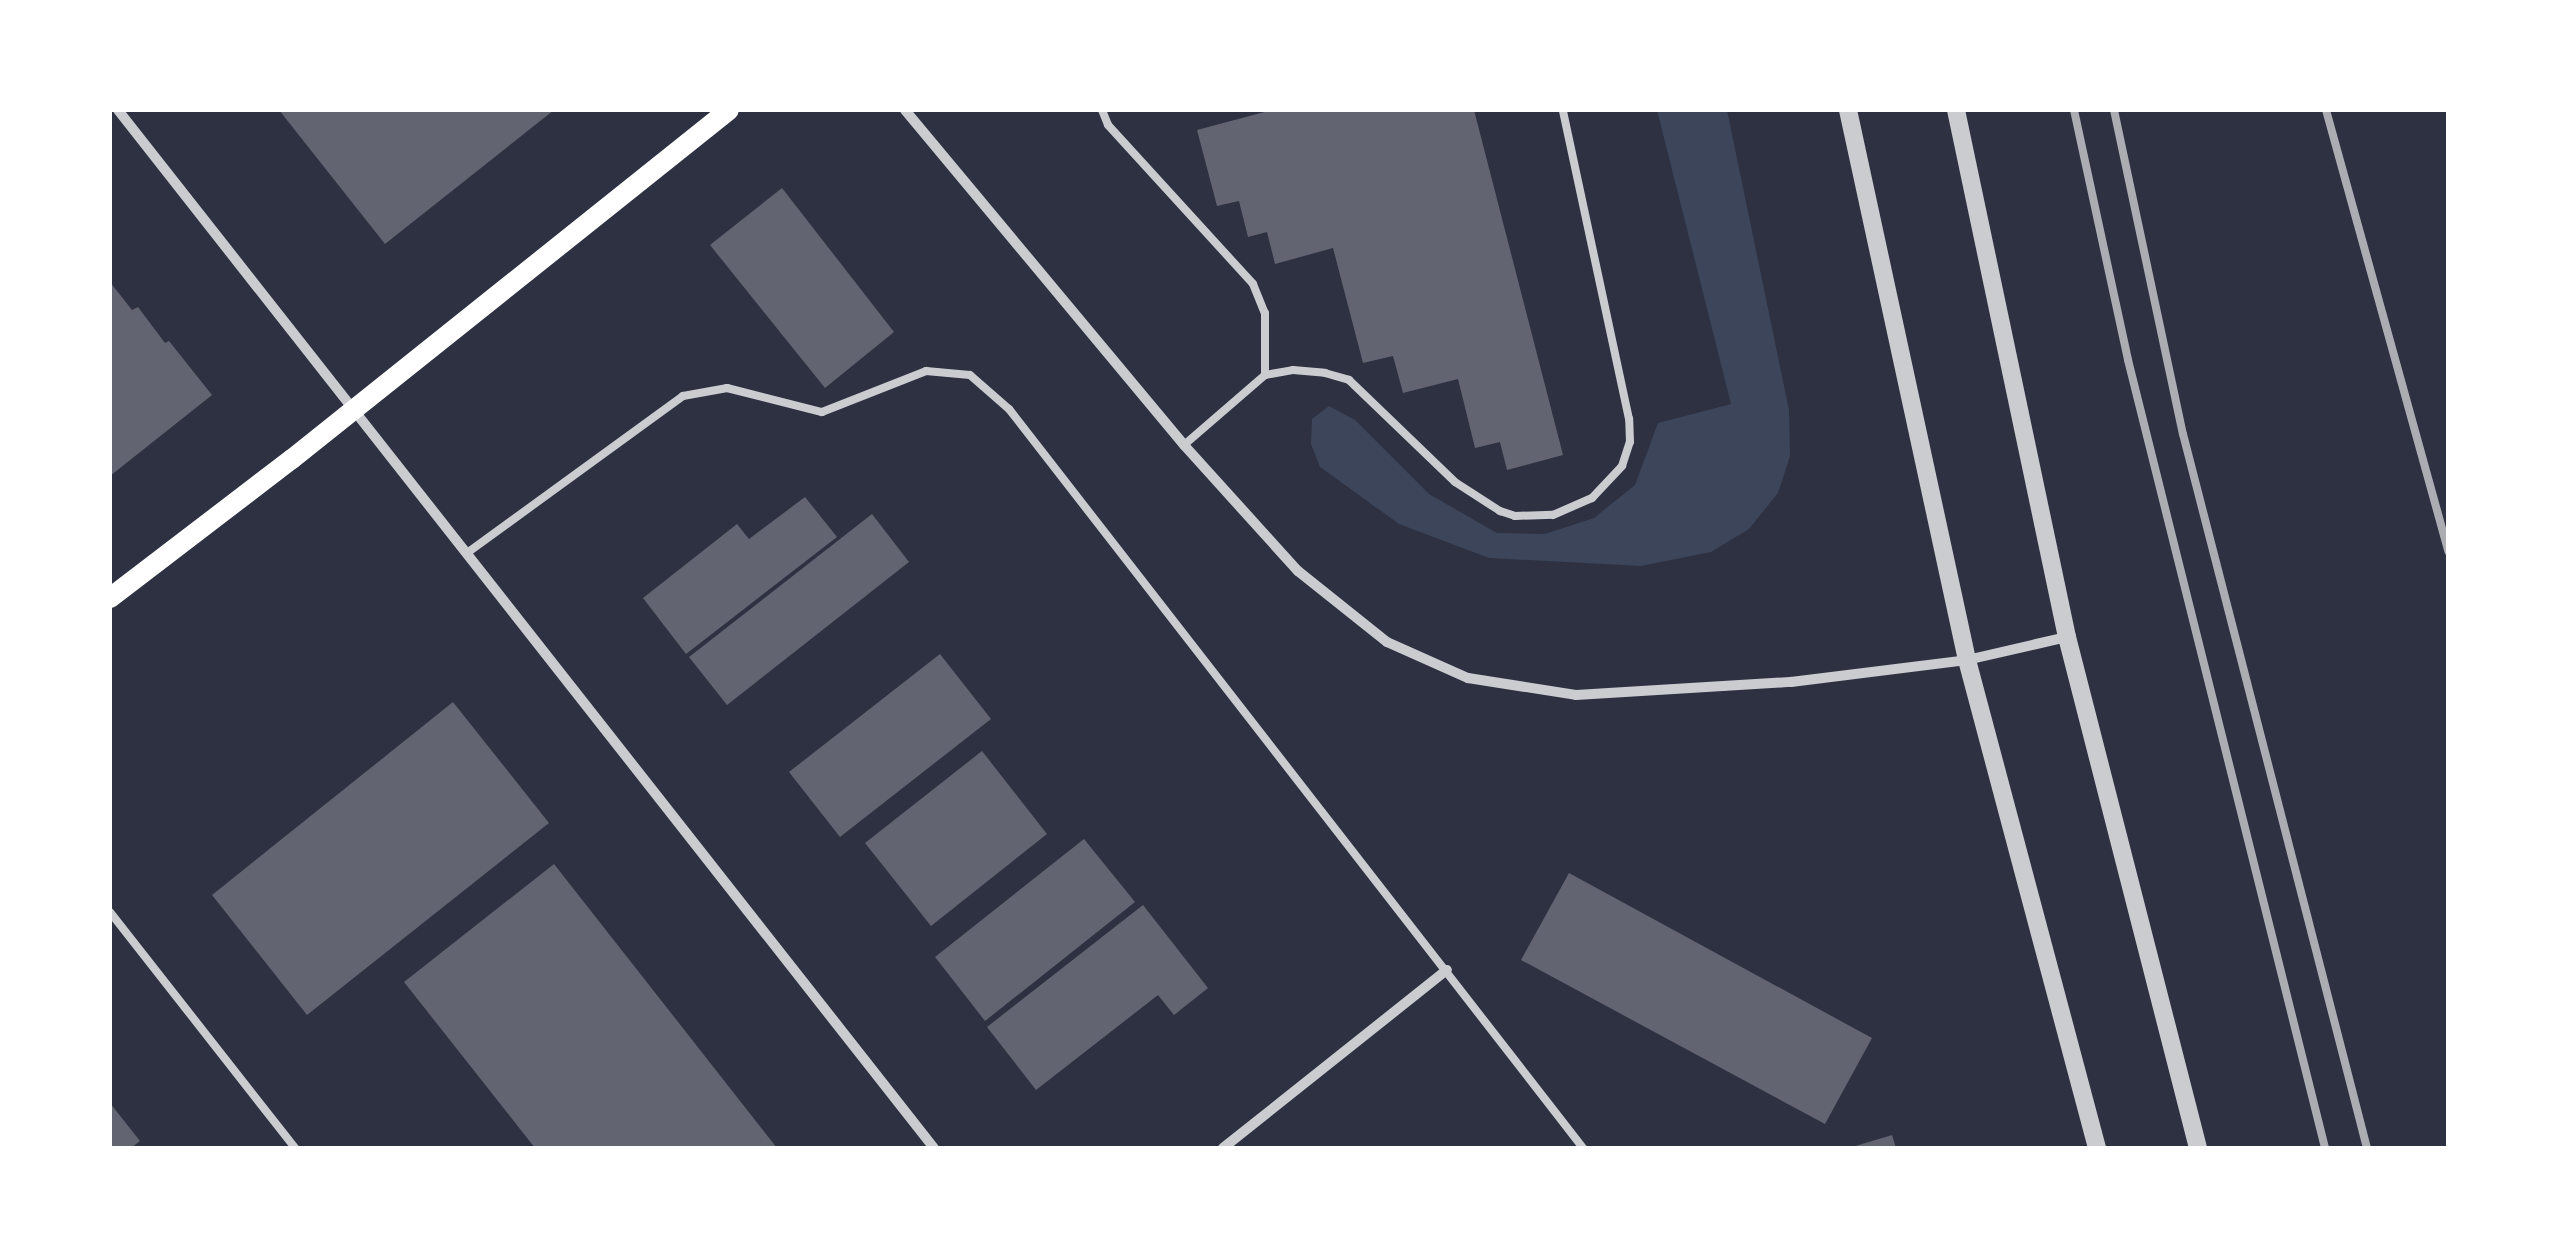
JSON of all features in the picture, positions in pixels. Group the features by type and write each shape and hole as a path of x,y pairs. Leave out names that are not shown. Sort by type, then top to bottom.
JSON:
{"main road":[{"path":"110,598 354,410 729,110"}],"street":[{"path":"118,110 934,1148"},
{"path":"906,110 1184,445 1298,571 1387,642 1468,678 1576,695 1791,682 1967,660 2067,637"},
{"path":"1848,110 1967,660 2097,1148"},
{"path":"1956,110 2067,637 2198,1148"},
{"path":"1222,1148 1447,970"}],"lane":[{"path":"1102,110 1108,126 1253,284 1266,312 1265,375"},
{"path":"1184,445 1265,375 1293,370 1350,380 1456,482 1500,511 1516,516 1553,515 1592,498 1622,466 1630,442 1630,418 1563,110"},
{"path":"467,553 683,396 727,388 822,412 926,372 970,375 1009,410 1583,1148"},
{"path":"110,912 295,1148"}],"shaded area":[{"path":"1657,110 1727,110 1789,410 1790,456 1778,493 1749,529 1711,552 1641,566 1489,558 1399,524 1320,467 1311,444 1312,419 1329,406 1355,420 1429,494 1497,533 1545,534 1594,518 1635,485 1658,423 1731,404"}],"building":[{"path":"279,110 554,110 385,244"},
{"path":"1272,110 1474,110 1563,455 1507,470 1500,442 1475,448 1458,379 1403,393 1393,356 1363,363 1333,248 1275,264 1267,232 1248,237 1239,201 1217,206 1197,130"},
{"path":"782,188 894,332 825,388 710,245"},
{"path":"110,282 132,310 138,307 165,343 169,341 212,395 110,476"},
{"path":"805,497 837,537 686,654 643,598 737,524 749,539"},
{"path":"872,514 909,562 727,705 689,657"},
{"path":"940,654 991,719 840,837 789,772"},
{"path":"453,702 549,823 307,1015 212,895"},
{"path":"982,751 1047,834 931,926 865,843"},
{"path":"1084,839 1135,902 985,1021 935,957"},
{"path":"554,864 777,1148 535,1148 404,982"},
{"path":"1569,873 1872,1038 1825,1124 1521,960"},
{"path":"1143,905 1208,988 1174,1015 1158,995 1036,1090 987,1027"},
{"path":"110,1103 140,1141 131,1148 110,1148"},
{"path":"1892,1135 1896,1148 1852,1147"}],"railway":[{"path":"2074,110 2128,360 2325,1148"},
{"path":"2114,110 2183,434 2367,1148"},
{"path":"2326,110 2448,551"}]}
